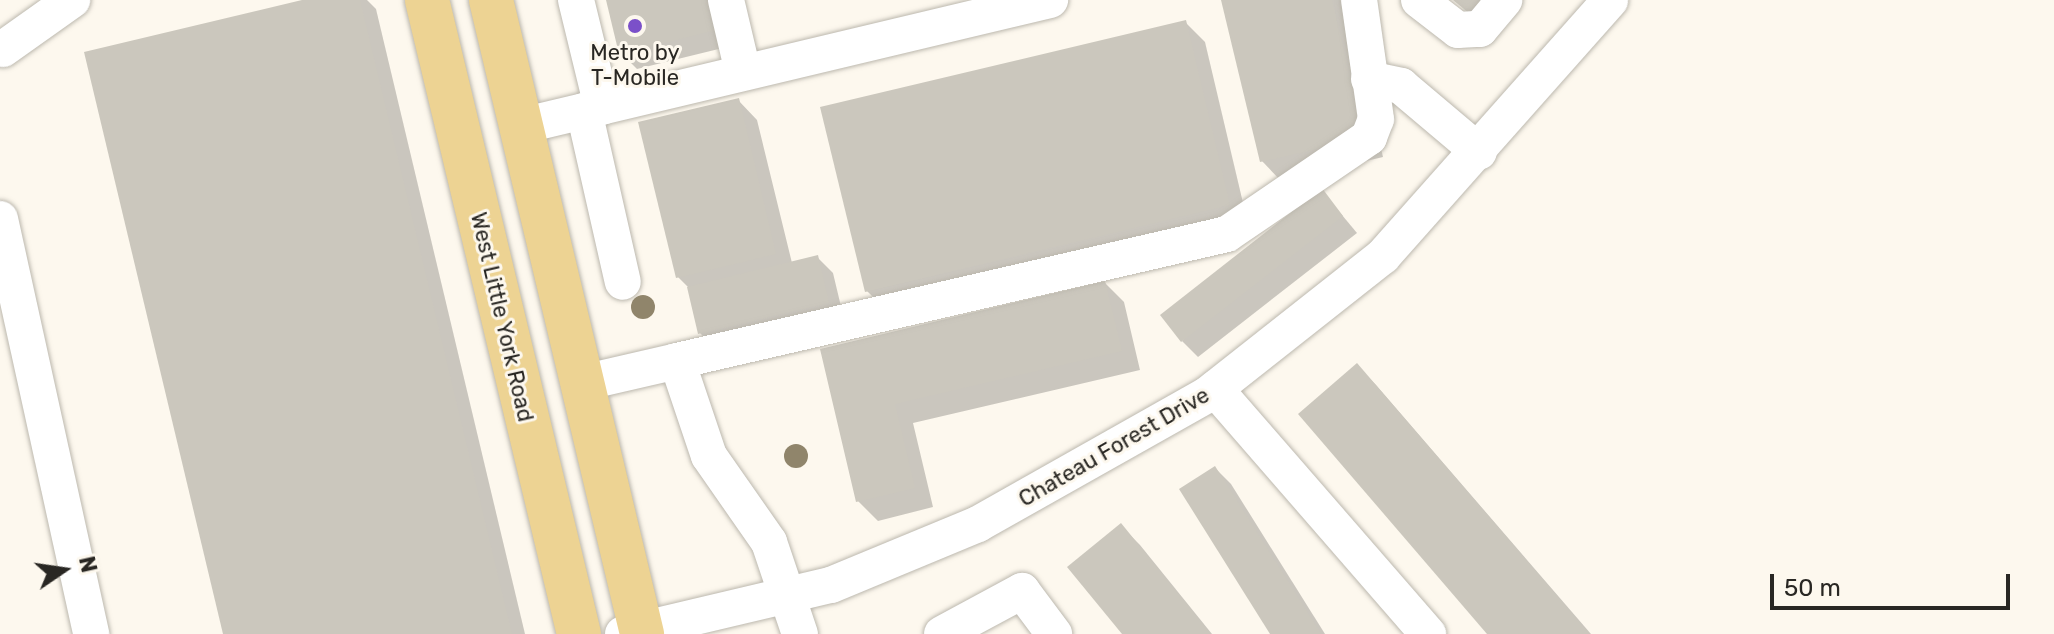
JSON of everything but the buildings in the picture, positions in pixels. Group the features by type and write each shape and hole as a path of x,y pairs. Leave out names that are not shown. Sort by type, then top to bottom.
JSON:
{"main road":[{"name":"West Little York Road","path":"427,0 579,634"},
{"path":"491,0 582,383 635,633"}],"street":[{"path":"1,51 72,0"},
{"path":"576,0 623,282"},
{"path":"726,0 743,72"},
{"path":"521,126 743,72 938,13 1050,0"},
{"path":"1419,0 1458,30 1480,29 1504,0"},
{"name":"Chateau Forest Drive","path":"635,633 783,597 978,524 1215,389 1383,256 1479,152 1610,0"},
{"path":"582,383 1227,234 1369,137 1376,119 1369,79 1367,3"},
{"path":"1369,79 1407,90 1479,152"},
{"path":"0,219 91,634"},
{"path":"677,361 709,456 769,542 783,597 800,634"},
{"path":"1215,389 1428,634"},
{"path":"942,634 1022,591 1054,634"}],"place":[{"name":"Metro by T-Mobile","path":"635,26"}]}
